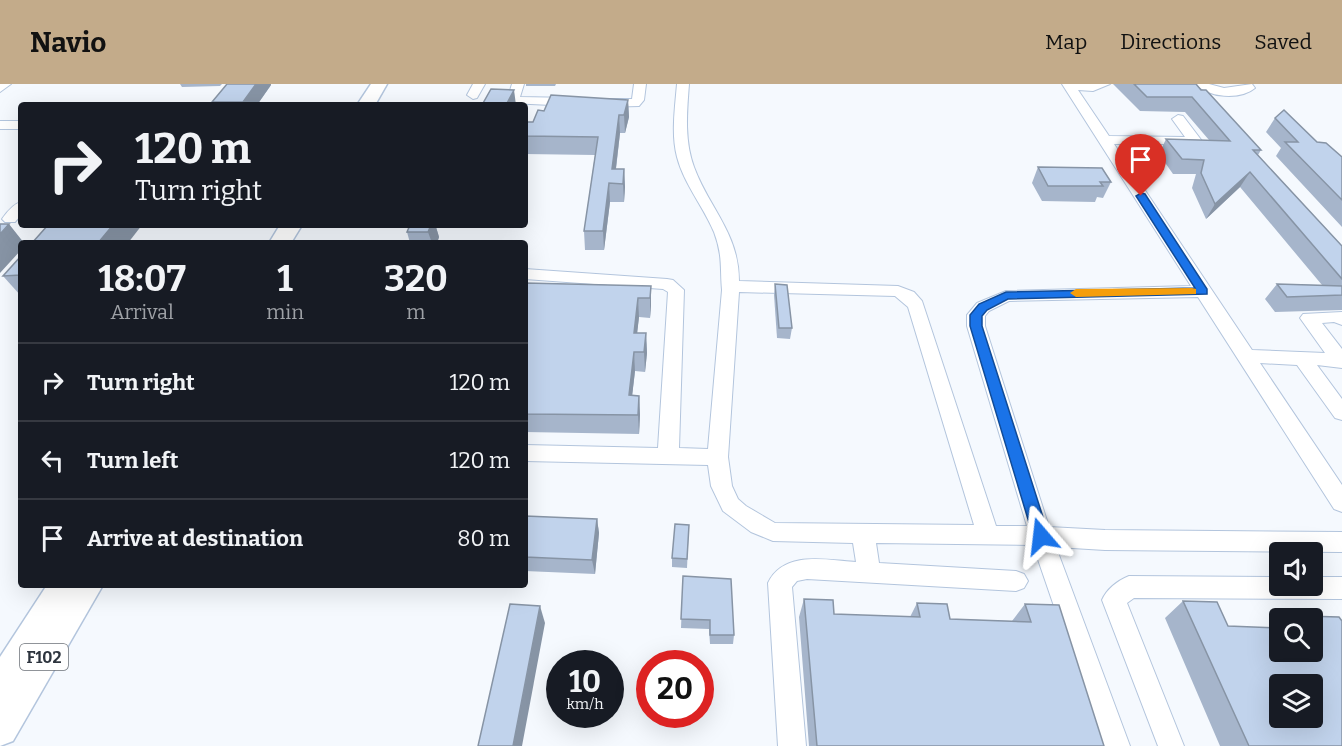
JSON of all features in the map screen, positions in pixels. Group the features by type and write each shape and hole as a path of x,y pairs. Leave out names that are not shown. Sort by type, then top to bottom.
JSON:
{"highway":[{"path":"368,102 379,84"},
{"path":"382,102 393,84"},
{"name":"F102","path":"0,689 63,588"},
{"name":"F102","path":"0,728 85,588"}],"street":[{"path":"0,88 5,84"},
{"path":"518,84 512,99 515,101 631,104 638,100 640,84"},
{"path":"683,84 680,123 686,163 691,177 724,234 730,259 718,457 719,484 732,508 756,525 773,532 1041,536 1105,540 1342,542"},
{"path":"1202,84 1209,90 1241,91 1249,88 1246,84"},
{"path":"1069,85 1099,85 1103,102"},
{"path":"1069,85 1342,503"},
{"path":"1104,140 1195,141 1178,119"},
{"path":"0,125 18,125"},
{"path":"9,219 18,209"},
{"path":"528,274 667,284 676,290 668,456"},
{"path":"730,286 898,291 908,296 916,305 988,535"},
{"path":"1116,746 1041,536 976,326 976,315 983,307 1006,296 1203,291"},
{"path":"1341,361 1309,318 1337,316 1342,319"},
{"path":"1246,356 1341,361"},
{"path":"1303,360 1342,413"},
{"path":"528,453 718,457"},
{"path":"863,532 869,573"},
{"path":"792,746 780,583 791,572 807,569 1016,581"},
{"path":"1171,746 1114,600 1129,587 1342,588"}],"building":[{"path":"227,84 256,84 243,102 212,102"},
{"path":"1134,84 1196,84 1201,90 1206,90 1261,150 1253,150 1342,246 1342,279 1250,172 1215,204 1201,173 1204,160 1182,159 1166,139 1230,141 1192,97 1147,97"},
{"path":"491,89 514,90 508,102 484,102"},
{"path":"551,95 628,100 624,115 619,115 612,169 624,169 623,184 609,183 603,231 584,231 598,137 528,136 528,122 533,122 538,110 544,111"},
{"path":"1284,110 1317,142 1326,143 1342,157 1342,200 1285,142 1298,142 1275,118"},
{"path":"1038,167 1102,168 1111,182 1100,182 1103,186 1048,186"},
{"path":"0,224 9,224 0,234"},
{"path":"45,228 110,228 100,240 35,240"},
{"path":"409,228 430,228 428,232 407,232"},
{"path":"18,259 18,275 3,276"},
{"path":"528,283 651,286 650,298 638,298 634,333 646,333 644,352 634,352 629,395 639,396 638,415 528,414"},
{"path":"775,284 787,285 792,328 779,328"},
{"path":"1277,284 1342,286 1342,295 1287,297"},
{"path":"528,516 597,519 592,560 528,557"},
{"path":"675,524 689,525 687,559 672,558"},
{"path":"683,576 731,579 734,635 710,635 710,620 681,619"},
{"path":"804,599 833,600 834,614 920,617 917,603 947,604 950,619 1031,622 1025,604 1059,605 1104,746 817,746"},
{"path":"1183,601 1217,602 1228,626 1269,628 1269,662 1323,662 1323,617 1339,617 1342,621 1342,746 1249,746"},
{"path":"510,604 540,606 513,746 478,746"}],"slow traffic":[{"path":"1076,293 1192,291"}],"route":[{"path":"1041,536 976,326 976,315 983,307 1006,296 1203,291 1141,196"}]}
